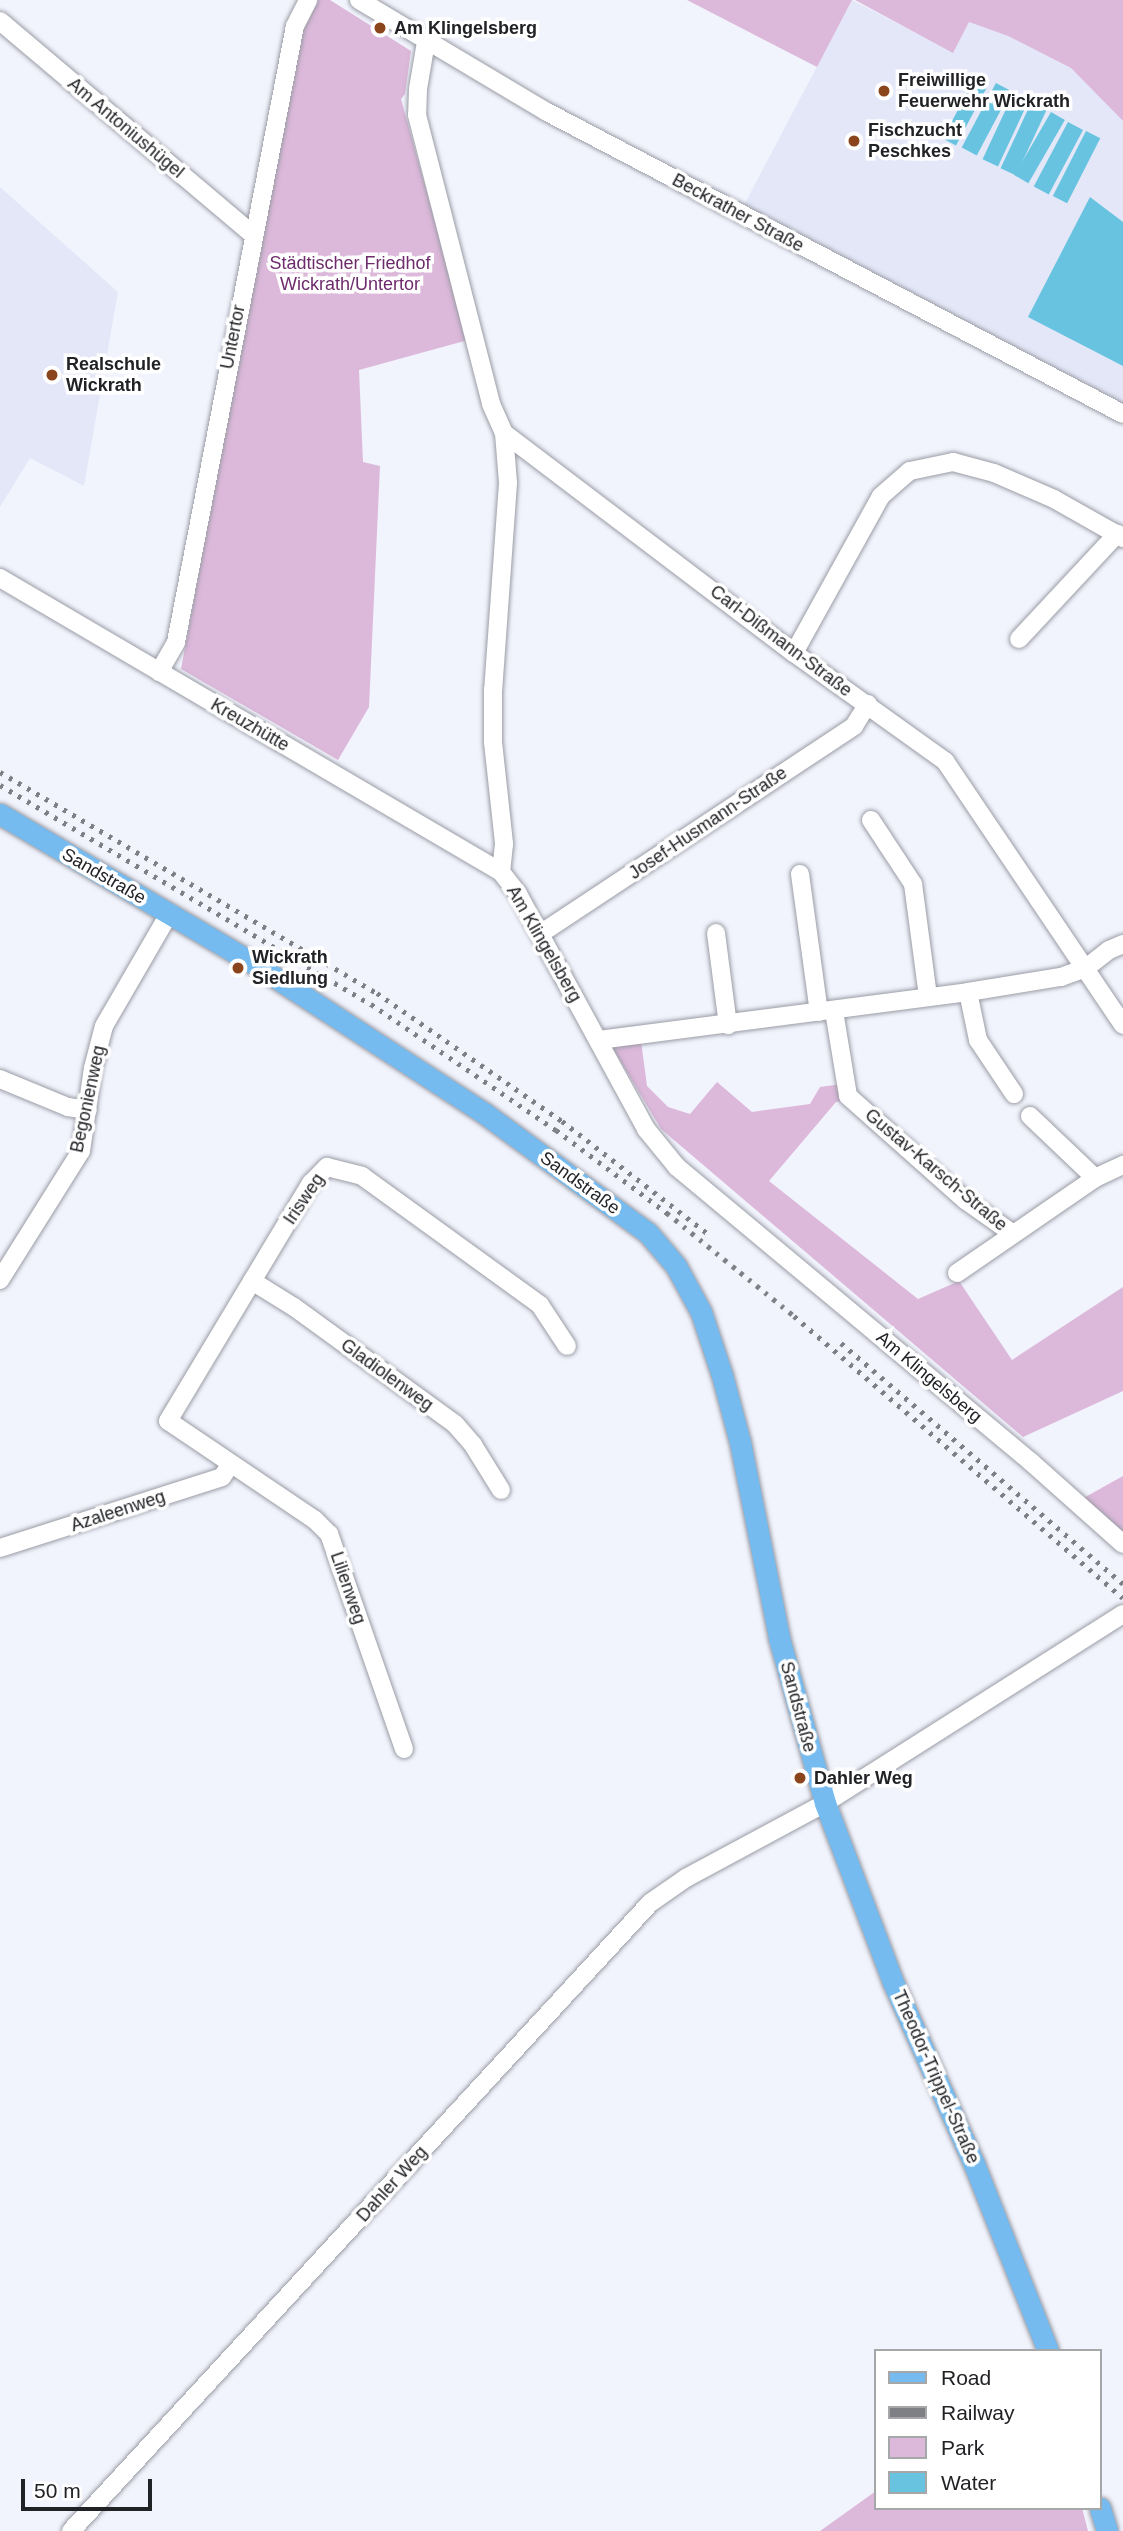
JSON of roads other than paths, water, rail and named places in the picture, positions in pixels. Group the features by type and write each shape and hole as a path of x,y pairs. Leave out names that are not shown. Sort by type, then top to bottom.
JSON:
{"main road":[{"name":"Sandstraße","path":"0,814 253,963 484,1114 648,1233 676,1266 701,1312 722,1375 740,1442 779,1638 825,1803"},
{"name":"Theodor-Trippel-Straße","path":"825,1803 894,1982 974,2164 1047,2349"},
{"path":"1101,2510 1107,2531"}],"street":[{"name":"Untertor","path":"159,672 176,642 295,26 308,0"},
{"name":"Beckrather Straße","path":"359,0 547,112 1123,414"},
{"name":"Am Antoniushügel","path":"0,21 253,235"},
{"name":"Am Klingelsberg","path":"426,42 418,89 417,115 491,404 504,433 508,483 494,690 494,742 503,844 502,872 540,934 646,1129 677,1167 1031,1462 1123,1544"},
{"name":"Carl-Dißmann-Straße","path":"504,433 794,653 945,761 1123,1025"},
{"path":"794,653 881,496 910,471 953,462 993,473 1054,499 1120,536 1019,639"},
{"name":"Kreuzhütte","path":"0,578 502,872"},
{"name":"Josef-Husmann-Straße","path":"540,934 854,726 868,705"},
{"path":"871,820 914,884 929,996"},
{"path":"800,874 827,1011"},
{"name":"Begonienweg","path":"0,1280 82,1151 93,1068 104,1026 169,914"},
{"path":"716,933 728,1025"},
{"path":"598,1040 968,992 1061,976 1086,968 1109,950 1123,944"},
{"path":"968,992 978,1040 1014,1094"},
{"name":"Gustav-Karsch-Straße","path":"827,1011 848,1096 965,1199 1012,1233 1095,1178 1123,1166"},
{"path":"0,1079 68,1107 88,1110"},
{"path":"1030,1116 1095,1178"},
{"name":"Irisweg","path":"168,1421 311,1183 327,1167 362,1175 540,1305 567,1346"},
{"path":"957,1273 1012,1233"},
{"name":"Gladiolenweg","path":"252,1281 294,1307 455,1424 473,1445 501,1490"},
{"name":"Lilienweg","path":"168,1421 315,1520 329,1534 404,1749"},
{"name":"Azaleenweg","path":"0,1548 222,1478 230,1465"},
{"name":"Dahler Weg","path":"71,2531 650,1903 686,1878 825,1803 1123,1614"}],"water":[{"path":"977,74 990,81 956,145 943,138"},
{"path":"996,83 1011,91 977,155 962,147"},
{"path":"1013,94 1028,101 998,166 983,159"},
{"path":"1031,103 1046,110 1016,175 1001,168"},
{"path":"1051,112 1065,120 1028,183 1014,175"},
{"path":"1068,122 1083,130 1049,194 1034,186"},
{"path":"1086,131 1100,138 1067,203 1053,196"},
{"path":"1090,197 1123,222 1123,366 1028,317"}],"railway":[{"path":"0,772 377,993 562,1121 711,1236"},
{"path":"0,785 371,1004 556,1130 667,1213 794,1316 1123,1598"},
{"path":"841,1343 1123,1584"}],"place":[{"name":"Am Klingelsberg","path":"380,28"},
{"name":"Freiwillige Feuerwehr Wickrath","path":"884,91"},
{"name":"Fischzucht Peschkes","path":"854,141"},
{"name":"Realschule Wickrath","path":"52,375"},
{"name":"Wickrath Siedlung","path":"238,968"},
{"name":"Dahler Weg","path":"800,1778"}],"park label":[{"name":"Städtischer Friedhof Wickrath/Untertor","path":"350,274"}]}
